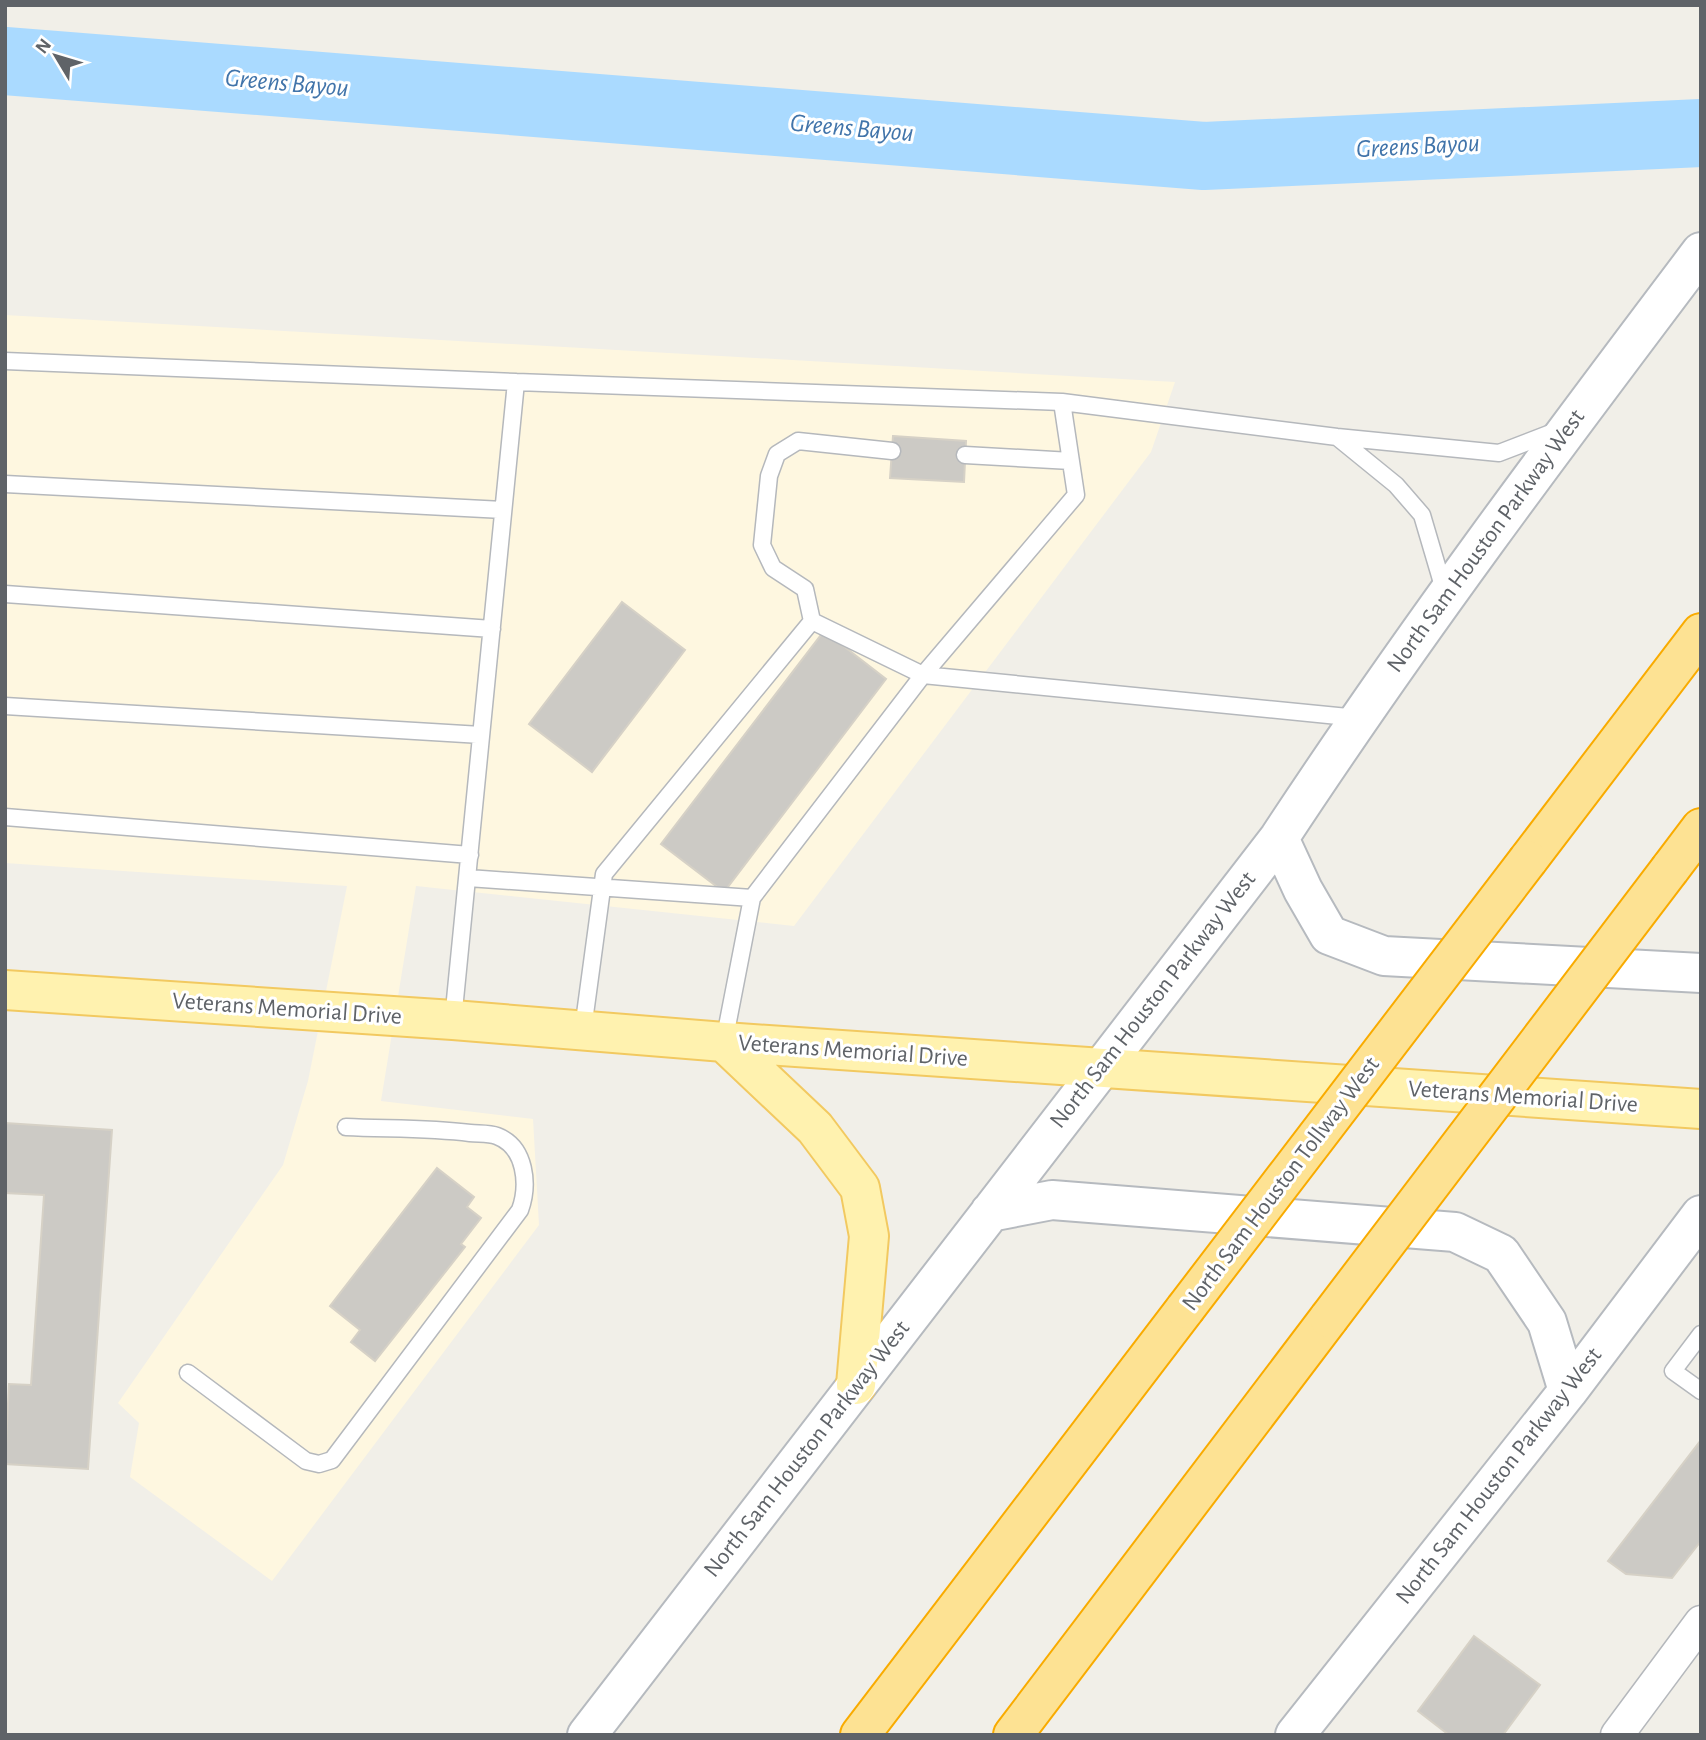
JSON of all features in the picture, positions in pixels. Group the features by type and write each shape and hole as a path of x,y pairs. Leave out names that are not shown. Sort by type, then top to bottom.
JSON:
{"highway":[{"name":"North Sam Houston Tollway West","path":"860,1735 1701,633"},
{"path":"1013,1735 1701,828"}],"main road":[{"name":"North Sam Houston Parkway West","path":"587,1735 1279,838 1358,718 1570,425 1701,252"},
{"path":"1279,838 1303,890 1329,935 1384,956 1701,973"},
{"name":"Veterans Memorial Drive","path":"5,990 1701,1109"},
{"path":"724,1042 815,1128 860,1188 869,1236 856,1385"},
{"path":"990,1212 1052,1200 1455,1232 1501,1254 1547,1322 1568,1391"},
{"name":"North Sam Houston Parkway West","path":"1295,1735 1568,1391 1701,1216"}],"street":[{"path":"1618,1735 1701,1622"}],"lane":[{"path":"5,361 1062,402 1337,437 1499,453 1570,425"},
{"path":"453,1020 516,382"},
{"path":"724,1042 752,898 923,675 1076,495 1062,402"},
{"path":"1337,437 1396,485 1422,515 1447,597"},
{"path":"812,621 805,589 773,568 762,545 769,476 777,454 798,441 892,451"},
{"path":"965,455 1071,461"},
{"path":"5,484 503,510"},
{"path":"5,594 492,629"},
{"path":"812,621 923,675 1358,718"},
{"path":"583,1029 604,874 812,621"},
{"path":"5,706 481,735"},
{"path":"5,817 470,855"},
{"path":"468,878 752,898"},
{"path":"188,1373 306,1461 319,1464 332,1460 520,1210 525,1197 526,1182 517,1155 508,1143 496,1135 346,1127"},
{"path":"1701,1334 1673,1371 1701,1391"}],"shaded area":[{"path":"5,315 1175,382 1151,452 794,926 416,886 381,1101 533,1119 539,1225 272,1581 130,1477 139,1423 118,1403 283,1165 308,1081 347,886 5,863"}],"building":[{"path":"893,436 966,441 964,482 890,478"},
{"path":"622,602 685,650 592,772 529,724"},
{"path":"824,631 886,679 724,892 661,844"},
{"path":"5,1123 112,1130 88,1469 5,1464 9,1384 31,1385 44,1195 5,1193"},
{"path":"437,1168 474,1197 467,1207 481,1218 461,1244 465,1247 375,1361 351,1342 360,1330 330,1306"},
{"path":"1701,1440 1701,1541 1672,1578 1626,1574 1608,1561"},
{"path":"1474,1636 1540,1685 1503,1735 1449,1735 1418,1711"}],"waterway":[{"name":"Greens Bayou","path":"5,61 1204,156 1701,133"}]}
